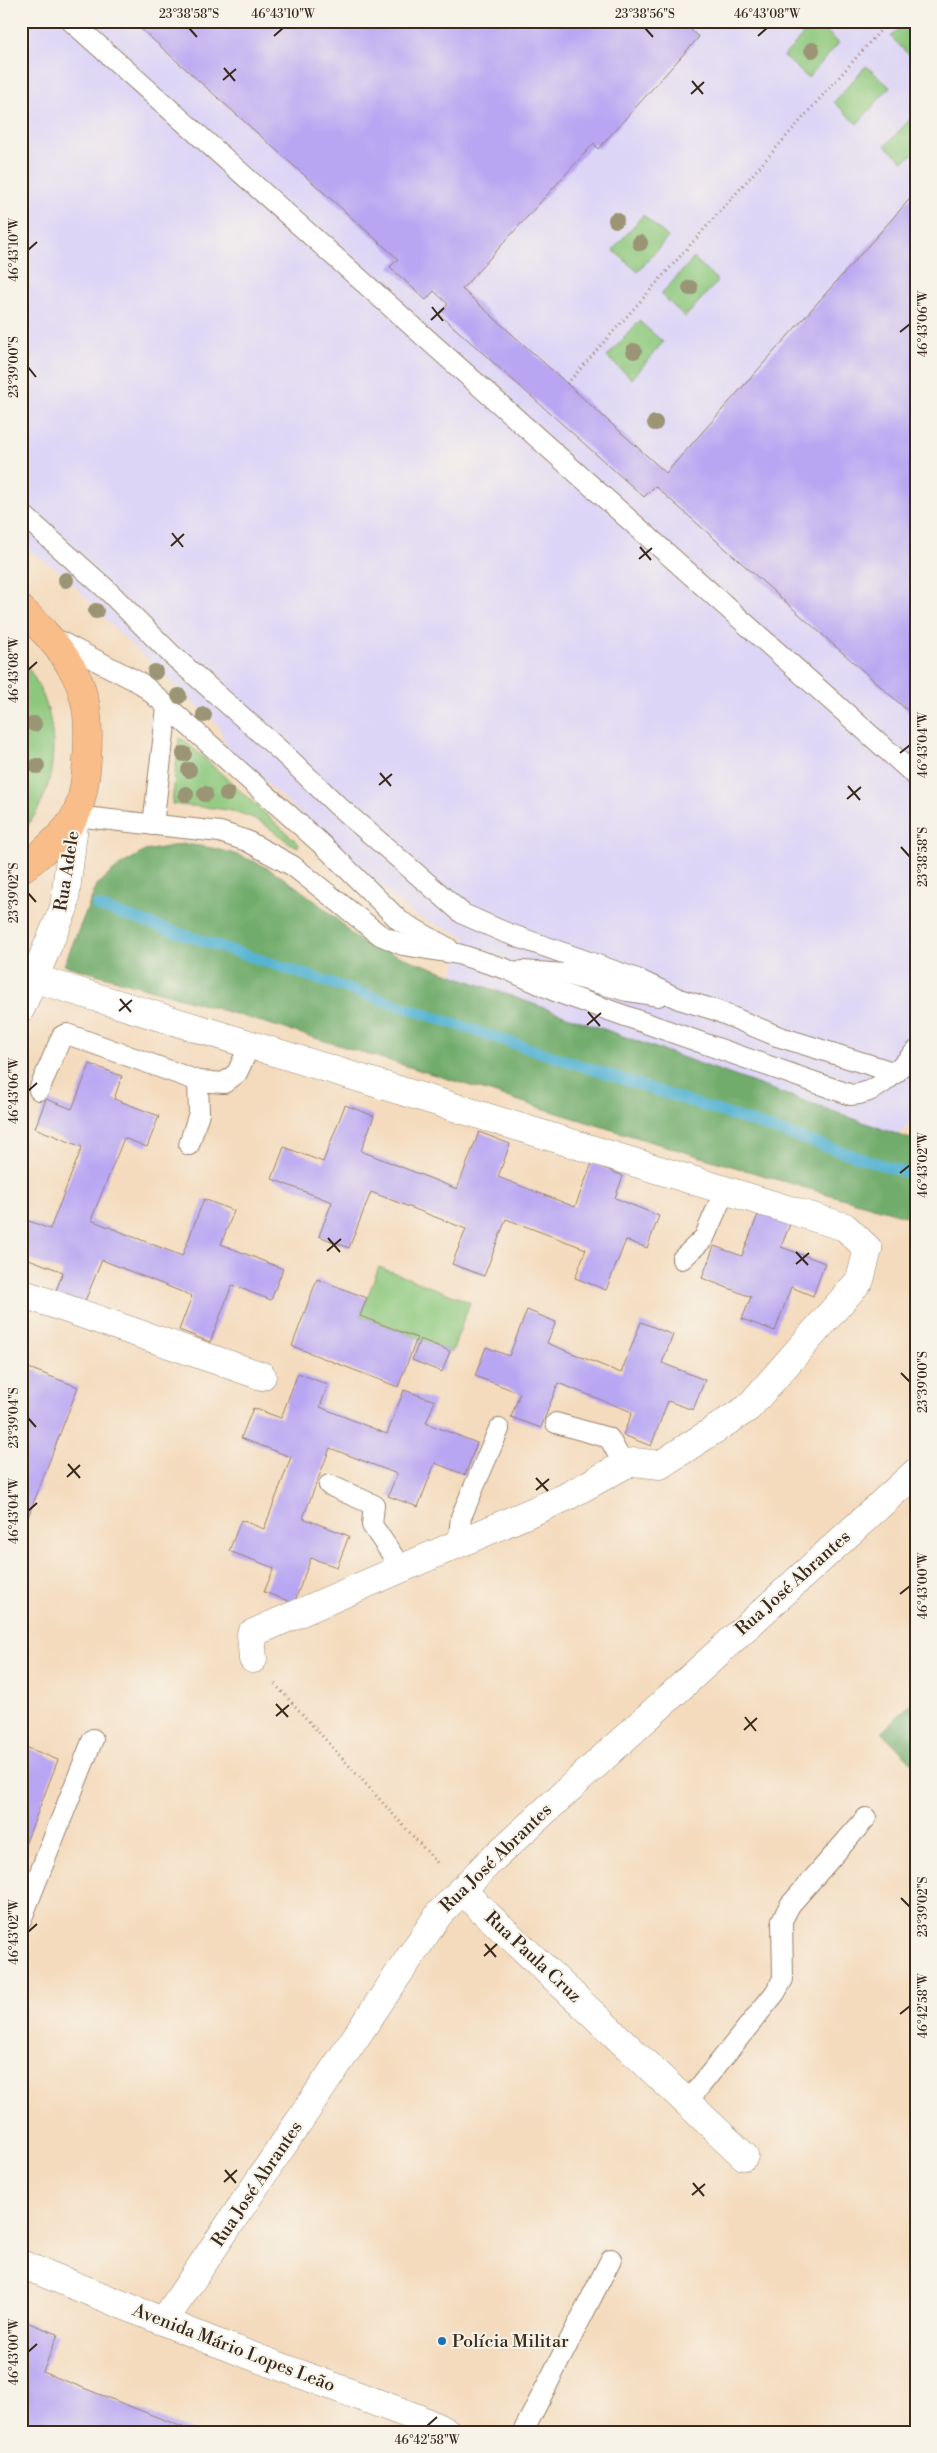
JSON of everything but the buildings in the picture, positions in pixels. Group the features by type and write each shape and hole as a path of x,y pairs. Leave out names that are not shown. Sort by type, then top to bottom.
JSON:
{"highway":[{"path":"21,609 48,635 72,668 84,696 87,724 85,778 75,816 50,845 21,869"}],"street":[{"name":"Rua Adele","path":"21,1008 64,908 75,816"},
{"path":"33,978 845,1227 868,1249 860,1280 748,1408 660,1465 634,1462 624,1465 566,1497 252,1634 253,1659"},
{"path":"21,1293 262,1376"},
{"name":"Rua José Abrantes","path":"164,2320 439,1914 489,1862 916,1472"},
{"name":"Rua Paula Cruz","path":"461,1890 688,2101 744,2156"},
{"name":"Avenida Mário Lopes Leão","path":"21,2264 164,2320 418,2424 448,2432"}],"lane":[{"path":"72,21 916,776"},
{"path":"21,514 106,589 171,654 283,753 338,806 463,914 530,942 637,978 679,999"},
{"path":"48,635 142,684 327,848 400,921 458,954"},
{"path":"153,826 167,708"},
{"path":"75,816 220,832 247,841 293,866 380,934 403,945 458,954 506,969 565,995 851,1095 863,1095 896,1073 916,1051"},
{"path":"506,969 566,974 627,991 679,999 715,1010 778,1036 896,1073"},
{"path":"39,1090 62,1036 67,1034 198,1081 224,1084 237,1072 250,1045"},
{"path":"189,1145 199,1113 198,1081"},
{"path":"682,1259 704,1238 725,1190"},
{"path":"556,1423 609,1438 624,1465"},
{"path":"458,1544 461,1517 499,1429"},
{"path":"329,1485 374,1505 372,1525 402,1569"},
{"path":"21,1920 93,1739"},
{"path":"688,2101 775,1993 783,1978 782,1920 790,1905 866,1818"},
{"path":"523,2432 611,2259"}],"path":[{"path":"567,384 886,24"},
{"path":"253,1659 461,1890"}],"shaded area":[{"path":"21,21 916,21 916,1115 898,1136 453,975 466,937 413,915 226,747 219,726 117,631 64,574 21,545"}],"green space":[{"path":"815,21 839,43 808,78 784,56"},
{"path":"906,21 916,21 914,60 891,37"},
{"path":"866,66 890,87 857,124 834,102"},
{"path":"916,113 916,152 903,161 885,146"},
{"path":"643,215 668,237 638,272 613,250"},
{"path":"694,258 718,281 685,317 661,294"},
{"path":"639,321 663,342 632,379 607,357"},
{"path":"21,659 35,678 44,699 51,722 53,746 51,770 45,793 35,814 21,833"},
{"path":"179,738 184,740 299,844 298,847 259,821 243,814 223,809 172,804"},
{"path":"183,844 228,852 264,866 314,900 363,943 916,1141 916,1219 702,1157 171,995 64,965 97,885 119,866 145,851"},
{"path":"379,1267 470,1302 452,1352 360,1316"},
{"path":"916,1698 916,1767 882,1732"}],"waterway":[{"path":"97,906 916,1176"}],"place":[{"name":"Polícia Militar","path":"442,2341"}]}
